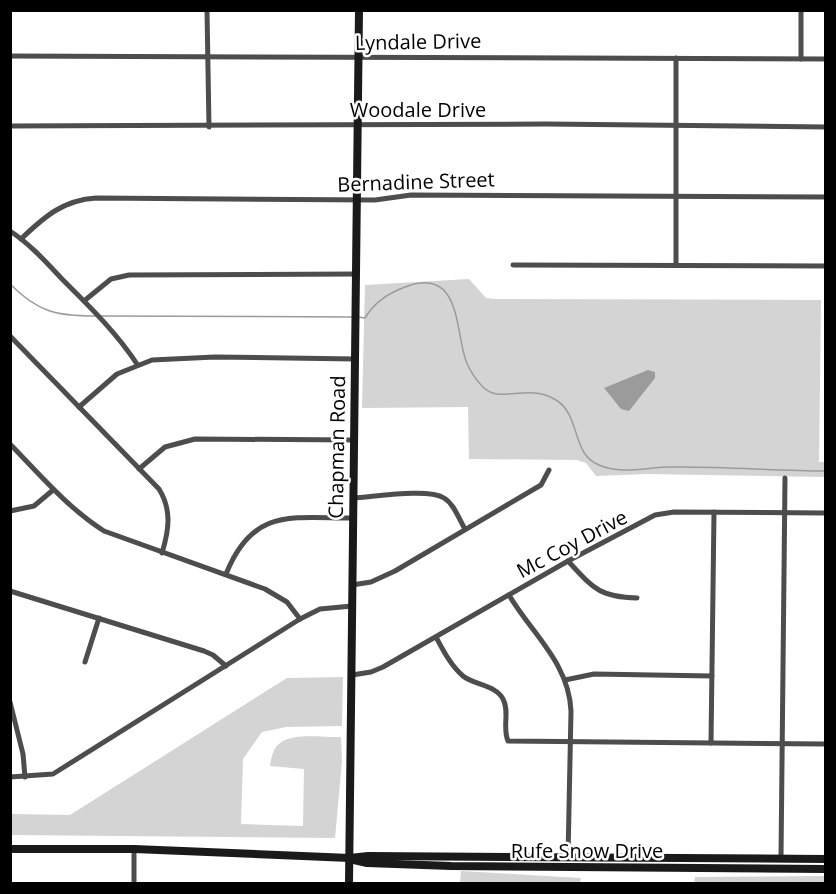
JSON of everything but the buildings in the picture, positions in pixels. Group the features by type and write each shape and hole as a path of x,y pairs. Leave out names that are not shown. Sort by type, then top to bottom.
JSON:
{"main road":[{"name":"Chapman Road","path":"349,884 358,10"},
{"name":"Rufe Snow Drive","path":"10,849 134,849 350,858 368,856 825,859"},
{"name":"Rufe Snow Drive","path":"350,858 368,863 451,866 825,869"}],"street":[{"path":"207,10 208,127"},
{"path":"801,10 801,59"},
{"name":"Lyndale Drive","path":"10,56 825,59"},
{"path":"676,58 676,265"},
{"name":"Woodale Drive","path":"10,126 825,127"},
{"name":"Bernadine Street","path":"21,239 54,210 83,199 357,200 411,195 825,197"},
{"path":"10,231 21,239 108,326 137,364"},
{"path":"513,265 825,266"},
{"path":"84,301 111,279 129,275 356,274"},
{"path":"10,336 159,489 167,505 168,534 162,553"},
{"path":"79,407 117,374 137,364 181,357 355,359"},
{"path":"139,469 165,447 195,439 354,440"},
{"path":"10,444 53,490 88,521 104,531 274,593 287,602 300,619"},
{"path":"352,585 380,578 541,485 549,470"},
{"path":"781,858 785,478"},
{"path":"10,511 34,506 53,490"},
{"path":"353,498 420,494 441,496 453,507 465,529"},
{"path":"711,743 714,512"},
{"name":"Mc Coy Drive","path":"352,675 371,672 383,667 568,561 656,516 714,512 825,513"},
{"path":"226,574 237,548 251,534 271,522 287,518 353,518"},
{"path":"568,561 598,592 609,596 637,598"},
{"path":"10,591 204,651 220,659 226,666"},
{"path":"509,595 527,623 555,658 565,680 570,699 568,857"},
{"path":"10,777 53,774 300,619 321,609 352,606"},
{"path":"85,662 99,618"},
{"path":"436,637 461,674 477,685 498,692 502,697 505,705 505,734 508,741 825,744"},
{"path":"565,680 594,674 712,675"},
{"path":"10,702 23,754 25,777"},
{"path":"134,849 134,884"}],"shaded area":[{"path":"469,279 486,298 496,299 821,300 819,462 825,462 825,477 648,474 596,476 586,463 577,460 469,459 468,407 362,408 365,285"},
{"path":"648,370 655,372 655,378 629,411 621,409 604,388"},
{"path":"343,677 342,726 286,727 262,732 243,759 241,824 303,826 304,769 270,766 274,751 279,744 292,738 341,737 342,761 335,838 11,835 11,814 70,815 287,678"},
{"path":"461,871 581,878 580,883 460,883"},
{"path":"825,876 825,883 694,883 695,877"}],"waterway":[{"path":"358,317 365,318 378,302 401,288 425,283 438,286 447,294 453,305 466,361 480,384 490,392 498,394 535,393 556,400 569,415 584,452 590,460 607,468 625,470 690,467 826,471"},
{"path":"10,284 30,301 48,311 95,316"},
{"path":"100,316 353,317"}]}
